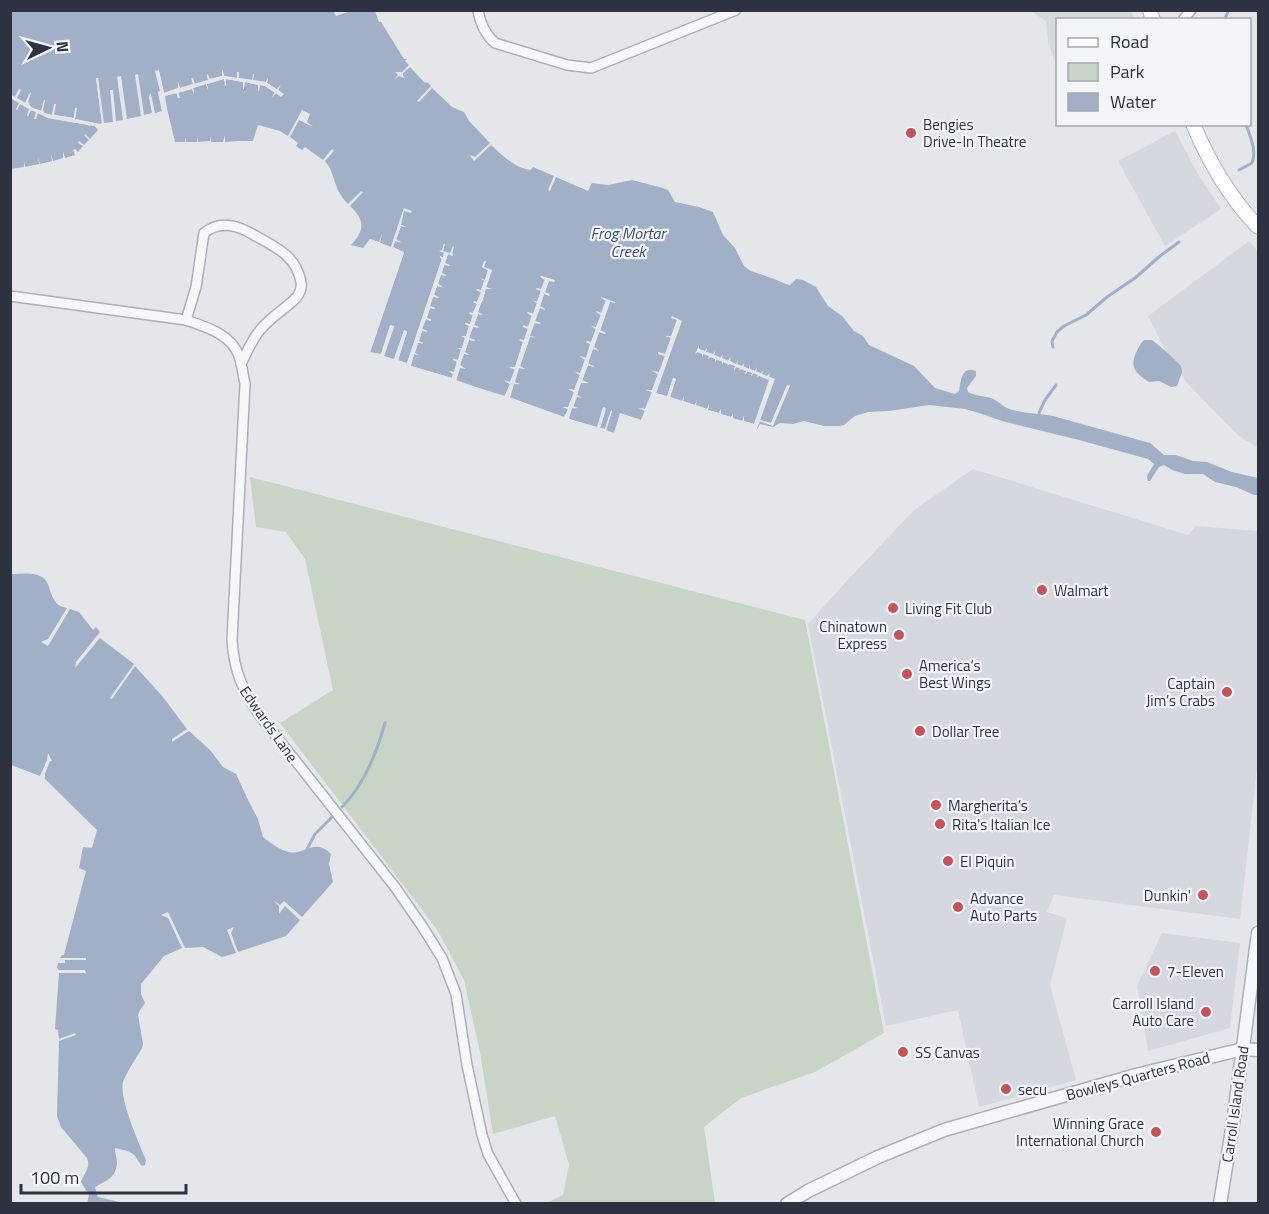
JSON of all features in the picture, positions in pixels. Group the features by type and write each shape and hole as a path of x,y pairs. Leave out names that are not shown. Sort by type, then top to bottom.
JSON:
{"main road":[{"path":"1194,126 1224,183 1258,227"}],"street":[{"path":"478,10 481,24 495,43 567,65 591,68 736,10"},
{"path":"186,320 196,287 204,233 213,226 231,226 247,231 288,255 299,274 302,286 299,295 263,327 253,340 241,364"},
{"name":"Edwards Lane","path":"10,296 186,320 223,336 238,354 245,384 232,640 233,657 240,682 261,717 395,887 442,958 456,994 467,1065 482,1136 488,1154 516,1203"},
{"name":"Carroll Island Road","path":"1220,1203 1258,933"},
{"name":"Bowleys Quarters Road","path":"786,1203 878,1157 944,1130 1137,1075 1243,1049 1258,1050"}],"shaded area":[{"path":"1031,11 1131,11 1134,18 1056,18 1056,63 1048,42 1046,21"},
{"path":"1175,131 1199,176 1221,209 1165,246 1118,161"},
{"path":"1249,241 1258,251 1258,448 1239,436 1187,383 1166,351 1148,316"},
{"path":"973,469 1188,535 1196,526 1258,531 1258,759 1240,919 1054,895 1047,912 1067,918 1050,985 1076,1080 979,1107 958,1010 886,1026 808,624 914,510"},
{"path":"1162,933 1240,943 1230,1028 1148,1051 1137,986"}],"green space":[{"path":"250,477 805,620 884,1033 815,1072 741,1098 704,1127 715,1203 546,1203 563,1195 569,1165 555,1116 493,1134 480,1052 464,980 438,931 280,723 333,690 305,559 286,532 256,527"}],"water":[{"name":"Frog Mortar Creek","path":"333,10 336,16 351,11 375,11 379,22 409,65 402,72 395,72 398,75 395,79 399,76 405,78 403,73 410,67 425,83 431,86 417,101 419,102 432,88 452,107 464,112 469,121 490,143 475,157 470,155 474,161 491,145 520,167 531,170 533,167 554,176 548,190 550,191 556,177 588,191 592,183 608,185 632,180 668,190 675,202 713,212 723,235 735,248 744,266 751,271 786,284 790,285 796,279 816,287 828,306 842,316 869,345 914,366 935,388 955,394 959,391 965,372 967,370 976,371 976,376 967,388 968,392 991,398 1013,410 1053,416 1150,443 1164,455 1176,455 1193,461 1207,462 1232,472 1258,478 1258,495 1215,482 1203,474 1185,474 1164,465 1159,467 1148,481 1147,476 1154,464 1148,459 1002,421 965,409 929,405 868,412 855,416 840,426 824,426 804,421 793,424 780,423 773,427 760,424 756,431 759,421 773,426 787,386 771,423 760,420 774,379 756,372 757,367 755,371 750,369 750,366 749,369 743,366 744,363 742,366 737,364 738,361 736,364 729,361 731,357 728,361 722,358 723,354 721,358 714,355 715,351 713,354 706,352 707,348 705,351 698,349 697,352 709,356 708,359 710,357 728,364 727,366 729,364 735,366 734,371 736,367 752,373 751,376 753,373 770,380 754,424 743,421 744,418 742,421 732,418 733,414 731,417 720,414 721,409 719,413 708,410 709,404 707,409 696,403 695,405 683,401 684,396 682,401 670,397 676,379 673,378 667,397 656,393 681,321 671,318 677,320 671,337 665,335 671,338 665,354 658,352 665,356 659,373 653,371 658,374 652,391 645,389 652,392 645,409 640,408 645,411 641,420 622,414 614,433 606,431 612,411 605,429 600,428 606,409 597,427 569,419 569,417 572,408 577,409 573,407 577,396 580,396 577,395 581,382 588,383 582,381 588,365 594,367 588,364 593,348 599,350 594,347 599,332 605,334 600,331 610,302 606,300 601,313 596,313 601,314 596,328 591,326 596,329 591,342 586,342 591,344 586,358 580,356 585,359 580,374 575,372 580,375 574,390 569,389 574,392 568,408 563,407 568,409 564,417 509,397 514,383 519,385 514,382 519,368 525,369 520,366 530,337 535,337 530,336 535,322 540,324 535,321 540,308 545,308 540,307 544,294 550,294 545,292 549,280 554,282 554,280 541,276 545,279 541,289 536,289 541,291 537,302 533,301 537,303 533,314 527,313 532,315 528,327 523,326 528,328 524,341 520,340 523,342 515,368 509,367 515,369 510,382 504,381 510,384 504,397 456,380 460,367 465,369 460,365 464,353 469,355 465,352 469,339 475,340 469,338 473,327 479,327 474,325 478,314 483,315 478,312 492,270 484,267 485,261 482,267 488,270 481,291 477,289 481,292 477,302 473,302 477,303 473,313 470,313 473,314 470,324 466,323 469,326 466,337 462,336 465,338 462,348 457,348 461,350 458,360 453,359 457,361 454,372 449,371 453,374 452,378 411,366 414,354 419,355 415,353 418,342 423,344 419,341 422,331 427,331 422,329 426,319 430,321 431,319 426,318 430,308 435,308 430,306 433,296 438,297 434,295 437,286 442,287 438,284 441,274 446,276 441,273 445,264 449,265 445,263 448,254 452,256 453,247 450,254 443,251 445,244 442,250 443,257 440,257 442,258 407,363 398,361 407,332 404,331 394,360 384,356 394,327 391,325 381,354 370,352 404,253 393,247 395,241 401,242 396,240 401,226 406,227 401,225 404,208 391,247 380,243 382,233 379,242 370,239 363,248 351,245 359,235 361,221 350,206 363,192 361,191 348,204 339,193 325,161 334,151 332,149 323,160 305,147 302,150 296,146 298,143 290,137 299,120 313,127 307,122 310,114 302,110 288,136 280,131 258,125 253,141 225,142 225,135 223,142 211,142 211,136 210,141 198,142 197,136 197,142 186,142 185,136 185,142 175,142 164,96 177,93 180,98 178,93 192,89 194,94 193,88 206,84 208,89 207,84 224,79 226,85 226,79 243,82 243,88 245,82 258,85 258,91 260,85 265,86 275,93 272,97 276,93 283,94 278,90 280,85 277,90 267,83 268,78 266,82 224,76 223,71 223,76 209,79 208,74 208,80 194,84 192,79 193,84 180,88 178,83 178,88 164,93 159,71 156,71 162,111 155,113 150,93 152,113 144,115 138,74 135,75 141,116 127,119 121,76 117,77 123,120 116,121 113,90 110,90 113,122 104,123 98,78 96,78 102,123 100,124 75,119 77,108 75,108 74,118 54,115 55,104 52,115 44,113 44,100 42,111 30,107 29,93 26,103 16,98 20,90 15,97 11,95 11,11"},
{"path":"10,98 20,103 17,109 20,104 30,109 28,116 31,110 37,112 35,119 38,113 48,118 95,126 98,130 90,139 84,135 89,140 84,145 79,141 78,143 83,146 78,152 73,150 75,155 65,158 63,151 63,158 53,161 51,154 52,161 40,164 38,157 39,164 25,167 24,161 24,167 11,169"},
{"path":"1144,340 1152,340 1181,366 1182,372 1177,386 1171,387 1159,381 1149,382 1135,370 1134,358"},
{"path":"10,574 40,576 48,584 56,602 67,608 48,639 41,642 48,646 70,609 79,612 93,630 96,627 100,632 76,662 75,668 100,638 134,664 110,698 112,699 135,666 163,697 187,729 172,739 172,742 189,731 210,750 223,767 236,774 258,819 263,837 289,852 300,852 319,847 331,854 329,864 333,882 302,917 284,901 280,905 273,900 279,906 279,914 285,906 300,920 286,936 238,952 231,933 234,927 227,930 236,953 222,957 203,947 185,948 168,912 161,915 168,918 182,948 164,956 141,984 141,994 145,1003 138,1015 143,1044 123,1082 124,1099 146,1160 145,1165 142,1166 132,1153 115,1148 117,1163 115,1172 95,1187 98,1197 123,1203 87,1203 89,1195 81,1182 88,1168 87,1158 61,1127 57,1116 59,1041 76,1035 75,1033 59,1039 58,1030 55,1029 59,973 86,973 85,970 59,970 57,968 58,963 65,963 65,960 86,960 86,958 60,958 64,955 86,871 79,868 83,847 92,848 97,830 44,778 50,761 52,761 48,753 40,776 11,765"}],"pier":[{"path":"159,70 164,93 178,88 178,82 180,88 193,84 191,78 195,84 208,80 207,74 210,79 222,76 223,70 224,76 237,78 237,72 239,72 239,78 252,80 254,74 253,80 266,82 268,78 267,83 277,89 281,85 278,90 284,94 281,97 276,93 272,98 275,92 265,86 260,85 258,91 258,85 245,82 243,89 243,82 226,79 225,86 224,79 207,84 208,90 206,84 193,88 194,94 192,89 178,92 180,98 176,93 165,96 167,110 162,111 155,71"},
{"path":"96,78 98,78 103,123 98,130 95,126 48,118 38,113 34,119 36,112 31,110 27,116 29,109 20,104 17,110 19,103 11,98 11,95 15,97 19,89 21,90 17,98 25,103 31,93 28,102 31,107 41,111 45,100 44,113 52,115 54,104 56,104 54,115 74,118 75,108 77,108 75,119 100,124 102,123"},
{"path":"404,208 412,211 411,213 404,211 401,225 407,227 401,226 396,239 401,243 395,241 393,247 404,252 370,353 381,354 390,325 394,326 384,356 394,359 404,330 407,331 398,360 407,363 442,259 440,256 443,257 444,253 439,251 442,250 444,243 443,251 450,253 454,247 453,256 448,254 445,263 450,265 444,265 442,273 446,276 441,275 438,284 442,287 437,286 434,295 439,297 433,297 430,306 435,309 430,308 427,318 431,321 426,319 422,329 427,332 422,331 419,341 423,343 418,343 415,353 419,355 414,354 411,366 452,378 453,374 449,371 454,372 457,362 453,359 458,360 461,350 457,348 462,348 465,338 461,336 466,336 469,326 465,323 470,324 473,315 469,314 473,313 477,304 473,302 477,302 481,292 476,290 481,290 484,281 480,278 485,280 488,270 482,267 486,261 484,267 492,270 486,287 492,289 486,289 478,312 483,315 478,314 474,325 479,327 473,327 469,338 475,341 469,340 465,352 470,355 464,354 460,365 466,369 460,368 456,381 505,396 510,384 504,380 510,382 515,370 509,367 515,367 523,342 519,340 524,340 528,329 523,325 529,327 532,316 527,313 533,314 537,303 532,300 537,302 541,291 536,288 541,289 545,280 541,276 555,280 554,282 549,281 545,292 550,295 544,294 540,306 545,310 540,308 535,321 541,323 534,323 530,336 535,338 530,337 520,366 526,369 519,368 515,382 520,384 514,384 510,398 565,416 568,409 562,407 568,407 574,392 568,389 574,390 580,375 575,372 580,373 585,360 579,356 586,358 590,344 586,342 591,342 596,329 591,326 596,327 601,315 596,311 602,313 606,301 601,297 615,303 610,302 600,330 606,333 599,332 594,347 599,351 593,349 588,363 594,367 588,365 582,380 589,383 581,383 577,395 582,398 577,397 573,406 578,408 572,408 569,419 597,427 603,407 606,408 600,428 605,429 611,410 606,430 614,433 620,413 641,420 645,411 638,408 645,409 652,392 645,390 652,390 658,374 652,371 659,372 665,356 658,352 665,354 671,338 665,336 671,336 677,320 671,318 672,316 682,321 656,393 667,396 673,378 676,379 670,397 682,401 684,396 683,401 695,405 697,400 696,405 707,409 709,404 708,410 719,413 721,409 721,414 731,417 733,413 733,418 742,421 744,416 744,421 754,424 769,380 759,376 756,378 758,375 754,373 751,376 752,373 748,371 745,375 746,371 741,369 739,371 740,368 736,367 734,371 735,366 729,364 727,367 728,364 723,362 722,365 722,361 717,359 715,362 715,359 711,357 708,359 709,356 704,354 702,357 702,354 698,352 695,354 699,345 699,349 705,351 707,348 706,352 713,354 715,351 714,355 720,358 723,354 722,358 728,361 731,357 730,361 736,364 738,360 737,364 742,366 745,363 743,367 749,369 750,365 750,369 755,371 757,368 756,371 761,373 764,370 762,374 767,376 770,373 769,377 775,379 760,420 771,423 787,385 790,386 773,426 760,421 755,434 751,433 752,427 654,395 644,422 622,418 617,434 613,436 455,384 453,381 410,369 408,366 369,355 367,351 401,254 371,242 368,243 370,239 391,247"}],"waterway":[{"path":"1225,18 1229,10"},
{"path":"1239,170 1252,163 1254,153 1247,126"},
{"path":"1053,347 1052,341 1064,326 1086,315 1179,242"},
{"path":"1039,413 1056,385"},
{"path":"342,807 357,789 369,768 385,723"},
{"path":"306,851 315,834 334,815"}],"place":[{"name":"Bengies Drive-In Theatre","path":"911,133"},
{"name":"Walmart","path":"1042,590"},
{"name":"Living Fit Club","path":"893,608"},
{"name":"Chinatown Express","path":"899,635"},
{"name":"America’s Best Wings","path":"907,674"},
{"name":"Captain Jim’s Crabs","path":"1227,692"},
{"name":"Dollar Tree","path":"920,731"},
{"name":"Margherita’s","path":"936,805"},
{"name":"Rita's Italian Ice","path":"940,824"},
{"name":"El Piquin","path":"948,861"},
{"name":"Dunkin'","path":"1203,895"},
{"name":"Advance Auto Parts","path":"958,907"},
{"name":"7-Eleven","path":"1155,971"},
{"name":"Carroll Island Auto Care","path":"1206,1012"},
{"name":"SS Canvas","path":"903,1052"},
{"name":"secu","path":"1006,1089"},
{"name":"Winning Grace International Church","path":"1156,1132"}]}
